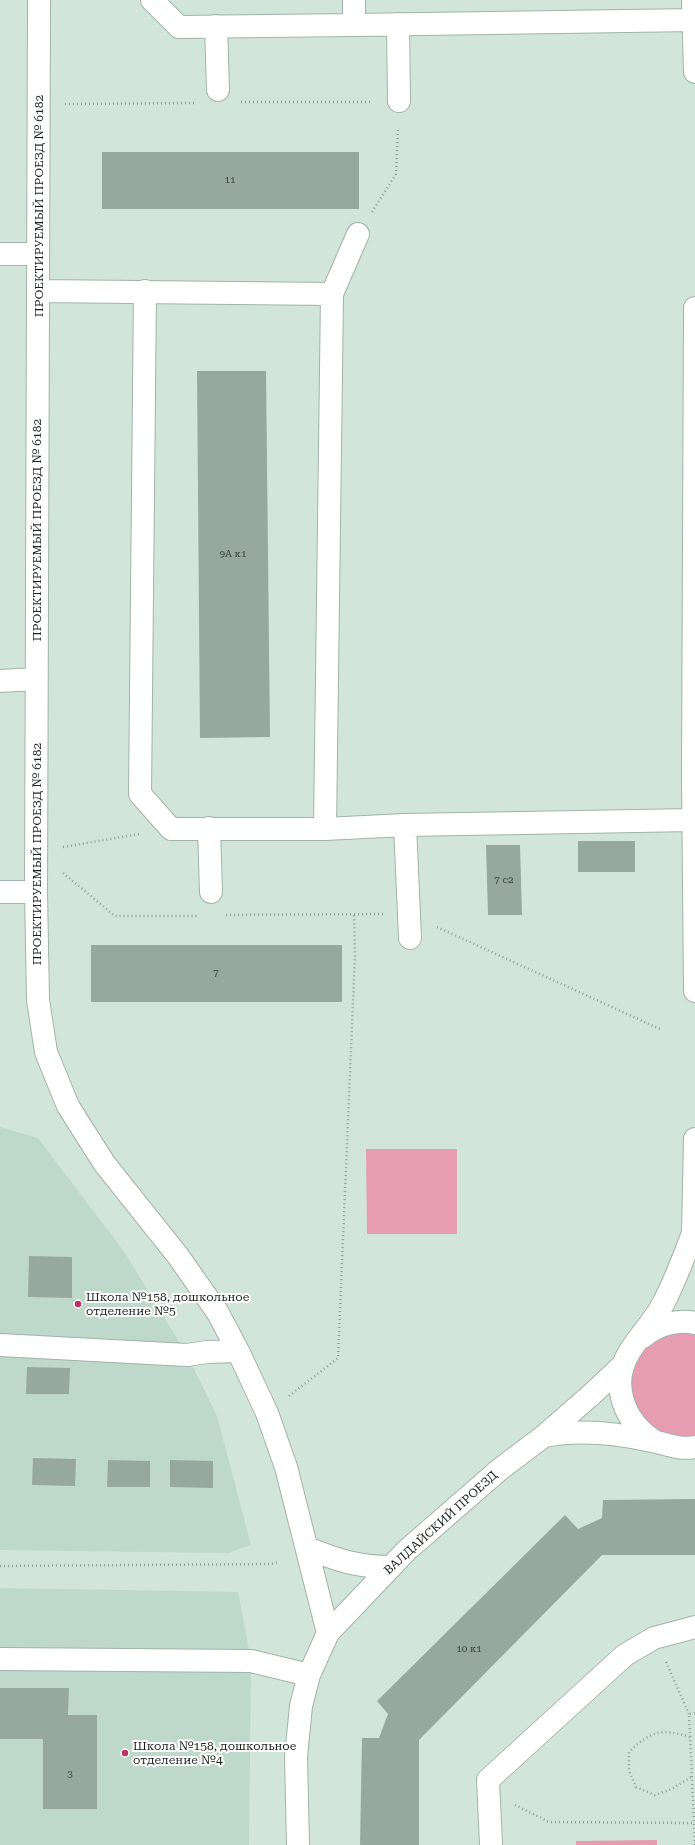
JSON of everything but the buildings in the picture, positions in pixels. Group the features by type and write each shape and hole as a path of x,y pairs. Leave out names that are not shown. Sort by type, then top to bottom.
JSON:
{"street":[{"name":"ПРОЕКТИРУЕМЫЙ ПРОЕЗД № 6182","path":"39,0 36,892 38,1000 46,1052 68,1106 104,1164 178,1256 218,1313 238,1351 267,1413 286,1467 328,1633"},
{"path":"152,0 179,27 398,24 694,10 695,72"},
{"path":"354,0 354,24"},
{"path":"398,24 399,101"},
{"path":"216,26 218,90"},
{"path":"325,829 332,294 358,234"},
{"path":"0,254 37,254"},
{"path":"39,291 332,294"},
{"path":"145,291 140,794 171,829 325,829 405,825 694,820"},
{"path":"695,308 695,991"},
{"path":"0,681 36,679"},
{"path":"405,825 410,938"},
{"path":"209,828 211,892"},
{"path":"0,892 36,892"},
{"name":"ВАЛДАЙСКИЙ ПРОЕЗД","path":"654,1441 635,1425 623,1404 620,1378 630,1351 663,1305 694,1238 695,1139"},
{"name":"ВАЛДАЙСКИЙ ПРОЕЗД","path":"639,1340 650,1331 662,1325 676,1322 695,1323"},
{"path":"0,1345 187,1355 207,1352 238,1351"},
{"name":"ВАЛДАЙСКИЙ ПРОЕЗД","path":"298,1845 296,1757 301,1706 309,1675 328,1633 406,1551 499,1470 544,1436 591,1396 624,1364"},
{"name":"ВАЛДАЙСКИЙ ПРОЕЗД","path":"544,1436 566,1432 609,1433 654,1441 678,1448 695,1447"},
{"path":"307,1548 342,1562 369,1567 390,1567"},
{"path":"491,1845 488,1780 625,1655 654,1638 695,1627"},
{"path":"0,1659 251,1661 309,1675"}],"path":[{"path":"239,102 399,101 396,174 358,234"},
{"path":"39,104 199,103"},
{"path":"60,848 171,829"},
{"path":"60,871 116,916 203,916"},
{"path":"219,915 409,914 660,1029"},
{"path":"288,1397 338,1358 355,955 354,915"},
{"path":"0,1566 271,1564 279,1562"},
{"path":"669,1669 689,1714 695,1845"},
{"path":"689,1714 695,1713"},
{"path":"690,1737 676,1733 660,1732 644,1737 629,1752 629,1771 636,1788 655,1794 672,1789 691,1777"},
{"path":"489,1792 549,1822 693,1823"}],"shaded area":[{"name":"Школа №158, дошкольное отделение №5","path":"0,1127 38,1138 125,1253 187,1355 217,1416 251,1545 228,1553 0,1550"},
{"path":"366,1149 457,1149 457,1234 367,1234"},
{"path":"668,1331 695,1331 695,1439 657,1433 633,1409 629,1375 644,1345"},
{"name":"Школа №158, дошкольное отделение №4","path":"0,1588 238,1592 251,1661 249,1845 0,1845"},
{"path":"657,1840 657,1845 576,1845 576,1841"}],"place":[{"name":"Школа №158, дошкольное отделение №5","path":"78,1304"},
{"name":"Школа №158, дошкольное отделение №4","path":"125,1753"}]}
